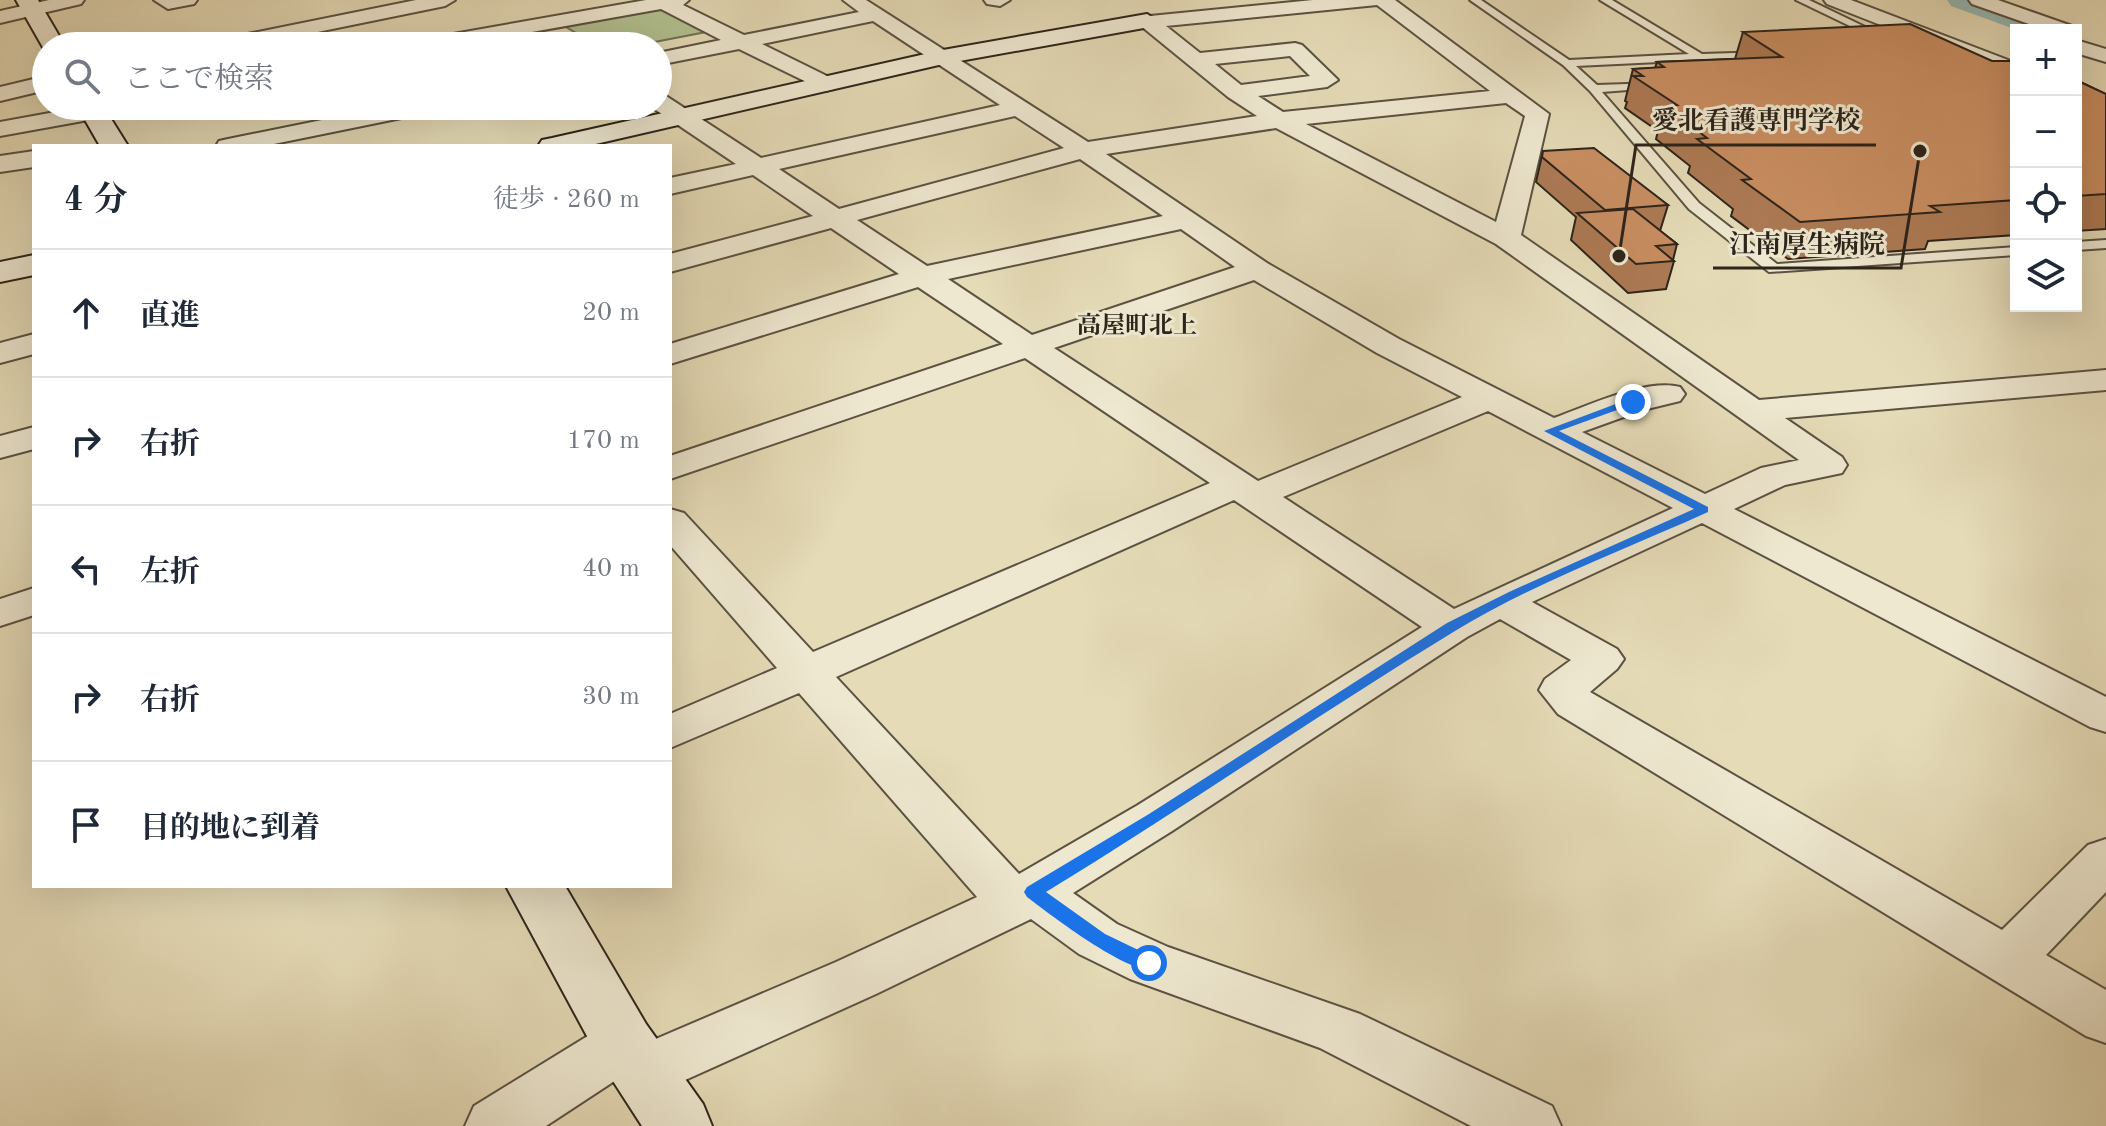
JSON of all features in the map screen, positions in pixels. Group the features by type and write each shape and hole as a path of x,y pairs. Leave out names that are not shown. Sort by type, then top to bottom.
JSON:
{"street":[{"path":"0,17 29,5 74,0"},
{"path":"164,0 168,3 187,0"},
{"path":"287,32 445,0"},
{"path":"672,119 943,57 1147,21 1238,13 1256,26 1303,21 1285,8 1373,0"},
{"path":"1383,0 1537,114 1506,238"},
{"path":"1834,0 2010,69"},
{"path":"500,32 671,1 739,42 825,84"},
{"path":"1971,2 2019,24"},
{"path":"1971,2 2045,24"},
{"path":"29,5 45,32"},
{"path":"672,56 739,42 864,7 1084,150 1257,269 1388,346 2106,716"},
{"path":"495,1126 633,1058 856,978 1024,898 1155,818 1452,627 1774,476 1829,465 1506,238 1279,120 1236,92 1126,7"},
{"path":"523,8 558,32"},
{"path":"2082,36 2106,44"},
{"path":"2082,48 2106,56"},
{"path":"1194,60 1295,49 1327,80 1236,92"},
{"path":"0,94 32,86"},
{"path":"672,262 1084,150 1279,120 1510,96"},
{"path":"672,185 757,164 1019,108"},
{"path":"672,111 757,164 1452,627"},
{"path":"0,129 41,120"},
{"path":"100,120 109,144"},
{"path":"249,144 324,137 380,120"},
{"path":"561,144 668,120"},
{"path":"0,164 32,159"},
{"path":"672,353 923,276 1185,220"},
{"path":"0,272 32,265"},
{"path":"672,467 1257,269"},
{"path":"0,353 32,345"},
{"path":"1751,411 2092,382 2106,403"},
{"path":"1550,431 1633,402 1669,394"},
{"path":"672,731 1246,490 1487,399"},
{"path":"0,447 32,439"},
{"path":"672,523 806,673 1024,898 1149,963 1340,1031 1531,1126"},
{"path":"0,613 32,602"},
{"path":"1500,602 1602,659 1561,690 1574,703 2106,1019"},
{"path":"2007,960 2106,859"},
{"path":"536,888 633,1058 679,1126"}],"lane":[{"path":"1475,0 1567,63 1594,89 1694,206 1774,269 2010,251"},
{"path":"1605,0 1724,73"},
{"path":"1801,0 1901,47"},
{"path":"1917,46 1948,46"},
{"path":"1870,48 1886,48"},
{"path":"1567,63 1777,53"},
{"path":"1594,89 1673,84"},
{"path":"2082,246 2106,244"}],"green space":[{"path":"657,7 706,32 672,39 672,32 574,32 561,24"}],"building":[{"path":"1910,24 1992,61 2010,61 2010,200 1930,206 1940,212 1800,222 1742,180 1751,179 1697,139 1707,138 1665,106 1677,105 1633,76 1643,76 1633,69 1664,67 1657,62 1782,57 1743,32"},
{"path":"2082,83 2106,94 2106,194 2082,196"},
{"path":"1594,148 1668,205 1605,210 1542,157 1543,151"},
{"path":"1633,209 1677,244 1656,246 1674,261 1636,264 1577,213"}],"waterway":[{"path":"1961,0 2029,24"}],"place":[{"name":"江南厚生病院","path":"1920,151"},
{"name":"愛北看護専門学校","path":"1619,256"}],"district":[{"name":"高屋町北上","path":"1137,325"}],"route":[{"path":"1149,963 1098,939 1033,892 1155,818 1452,627 1514,595 1704,510 1550,431 1633,402"}]}
